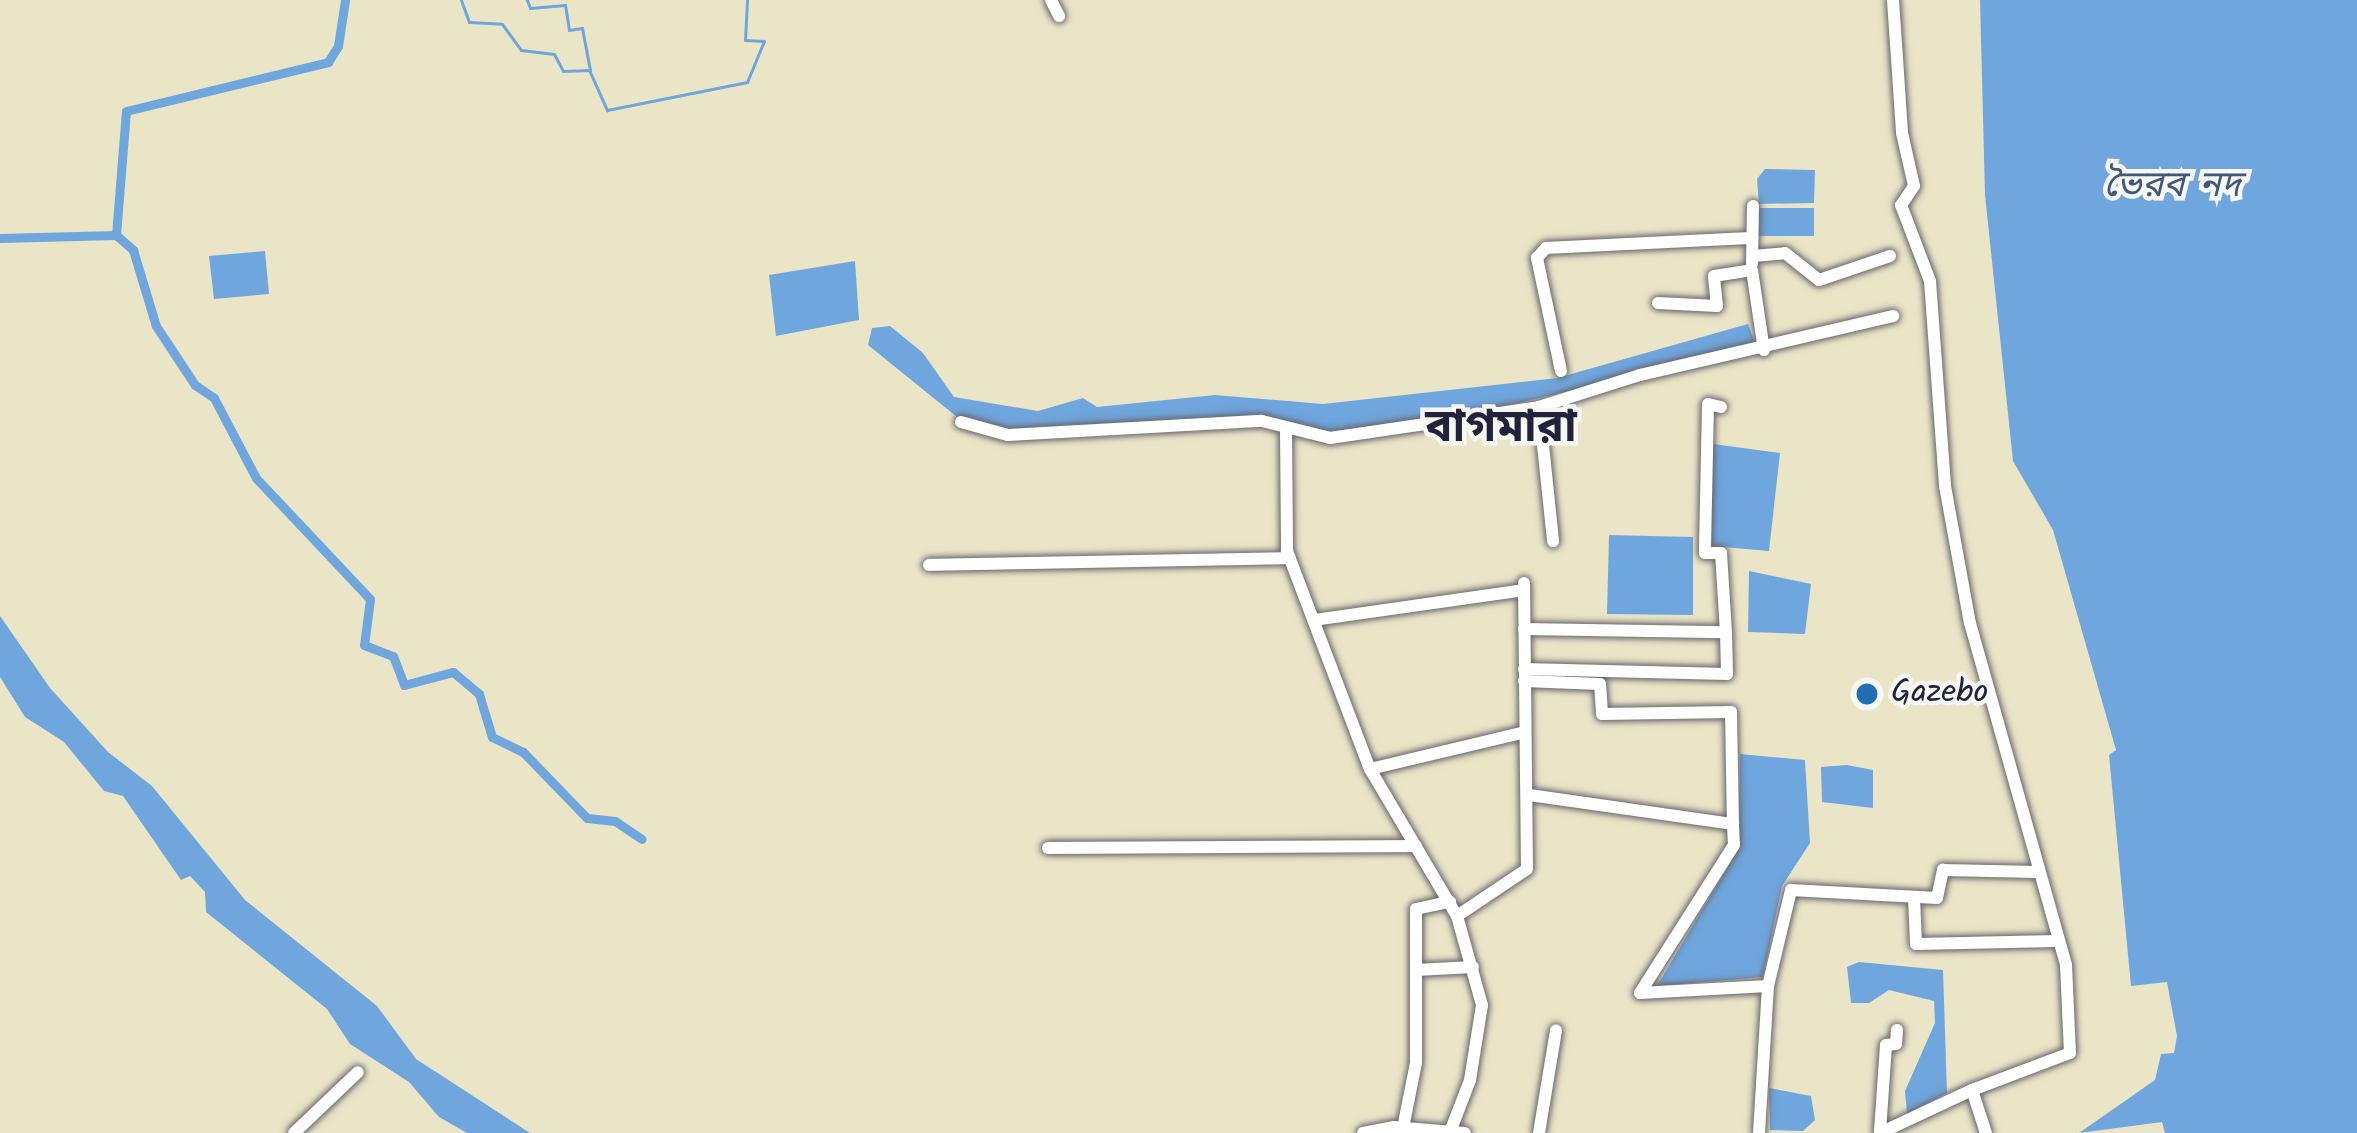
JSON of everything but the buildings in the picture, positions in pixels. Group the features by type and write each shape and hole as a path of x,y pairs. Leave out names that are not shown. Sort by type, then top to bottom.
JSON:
{"street":[{"path":"1052,0 1059,16"},
{"path":"1893,0 1902,133 1914,186 1900,205 1930,281 1945,485 1970,623 2066,964 2070,1053 1880,1132 1886,1045 1896,1044 1898,1030"},
{"path":"1753,206 1749,238 1764,350"},
{"path":"1561,371 1538,258 1546,248 1749,238"},
{"path":"1658,303 1717,306 1714,276 1786,254 1819,280 1890,256"},
{"path":"961,422 1008,435 1250,420 1330,438 1400,422 1539,407 1640,375 1764,350 1892,316"},
{"path":"1524,675 1726,674 1721,553 1705,553 1708,404 1720,407"},
{"path":"1539,407 1553,541"},
{"path":"1286,429 1290,557 1370,770 1456,916 1473,967 1481,1031 1459,1130 1363,1133"},
{"path":"929,565 1290,557"},
{"path":"1314,620 1524,586 1521,733 1529,795 1527,868 1456,916"},
{"path":"1524,629 1726,632"},
{"path":"1524,675 1600,684 1602,714 1732,712 1734,845 1640,993 1768,986"},
{"path":"1370,770 1521,733"},
{"path":"1529,795 1733,824"},
{"path":"1048,848 1416,846"},
{"path":"1759,1133 1768,986 1791,890 1936,898 1943,870 2038,872"},
{"path":"1914,897 1916,944 2056,941"},
{"path":"1402,1131 1416,1063 1416,909 1450,902"},
{"path":"1416,970 1473,967"},
{"path":"1539,1133 1556,1030"},
{"path":"294,1133 358,1072"},
{"path":"1972,1090 1986,1133"}],"water":[{"name":"ভৈরব নদ","path":"1980,0 2357,0 2357,1133 2165,1133 2162,1122 2079,1133 2155,1080 2161,1054 2174,1053 2177,1036 2167,982 2131,986 2109,755 2116,750 2053,530 2013,461 1985,195"},
{"path":"1765,169 1815,170 1814,203 1759,204 1757,179"},
{"path":"1755,208 1814,208 1814,236 1752,236"},
{"path":"265,251 269,294 214,299 209,256"},
{"path":"855,261 859,320 776,336 769,275"},
{"path":"1748,324 1756,346 1490,410 1320,433 1293,423 1009,431 957,417 868,345 872,328 890,326 923,353 954,397 1038,411 1083,398 1097,407 1215,395 1323,404 1557,378"},
{"path":"1713,444 1780,453 1769,551 1710,546"},
{"path":"1609,535 1693,537 1693,615 1607,614"},
{"path":"1749,571 1811,584 1805,634 1748,632"},
{"path":"0,616 50,688 108,752 152,786 245,900 377,1006 416,1059 530,1133 467,1133 439,1117 409,1082 350,1044 327,1009 206,912 205,892 190,876 181,880 123,796 104,791 64,742 25,717 0,677"},
{"path":"1740,754 1805,760 1810,843 1782,886 1763,977 1657,986 1739,848"},
{"path":"1821,767 1873,770 1873,808 1822,802"},
{"path":"1859,962 1943,970 1947,1093 1907,1114 1905,1091 1935,1023 1934,1001 1889,990 1869,1003 1851,1003 1847,967"},
{"path":"1769,1088 1811,1096 1815,1120 1803,1131 1770,1130"}],"waterway":[{"path":"116,235 126,111 328,62 338,46 345,0"},
{"path":"461,0 469,22 502,24 521,50 554,54 563,71 590,70 582,28 569,30 565,5 530,8 527,0"},
{"path":"590,72 607,110 747,82 764,41 745,40 747,0"},
{"path":"0,238 116,235 133,250 156,326 195,385 214,398 256,478 370,599 364,645 393,656 404,685 453,672 479,694 492,737 523,752 587,818 615,821 642,839"}],"place":[{"name":"Gazebo","path":"1867,694"}],"district":[{"name":"বাগমারা","path":"1501,430"}]}
